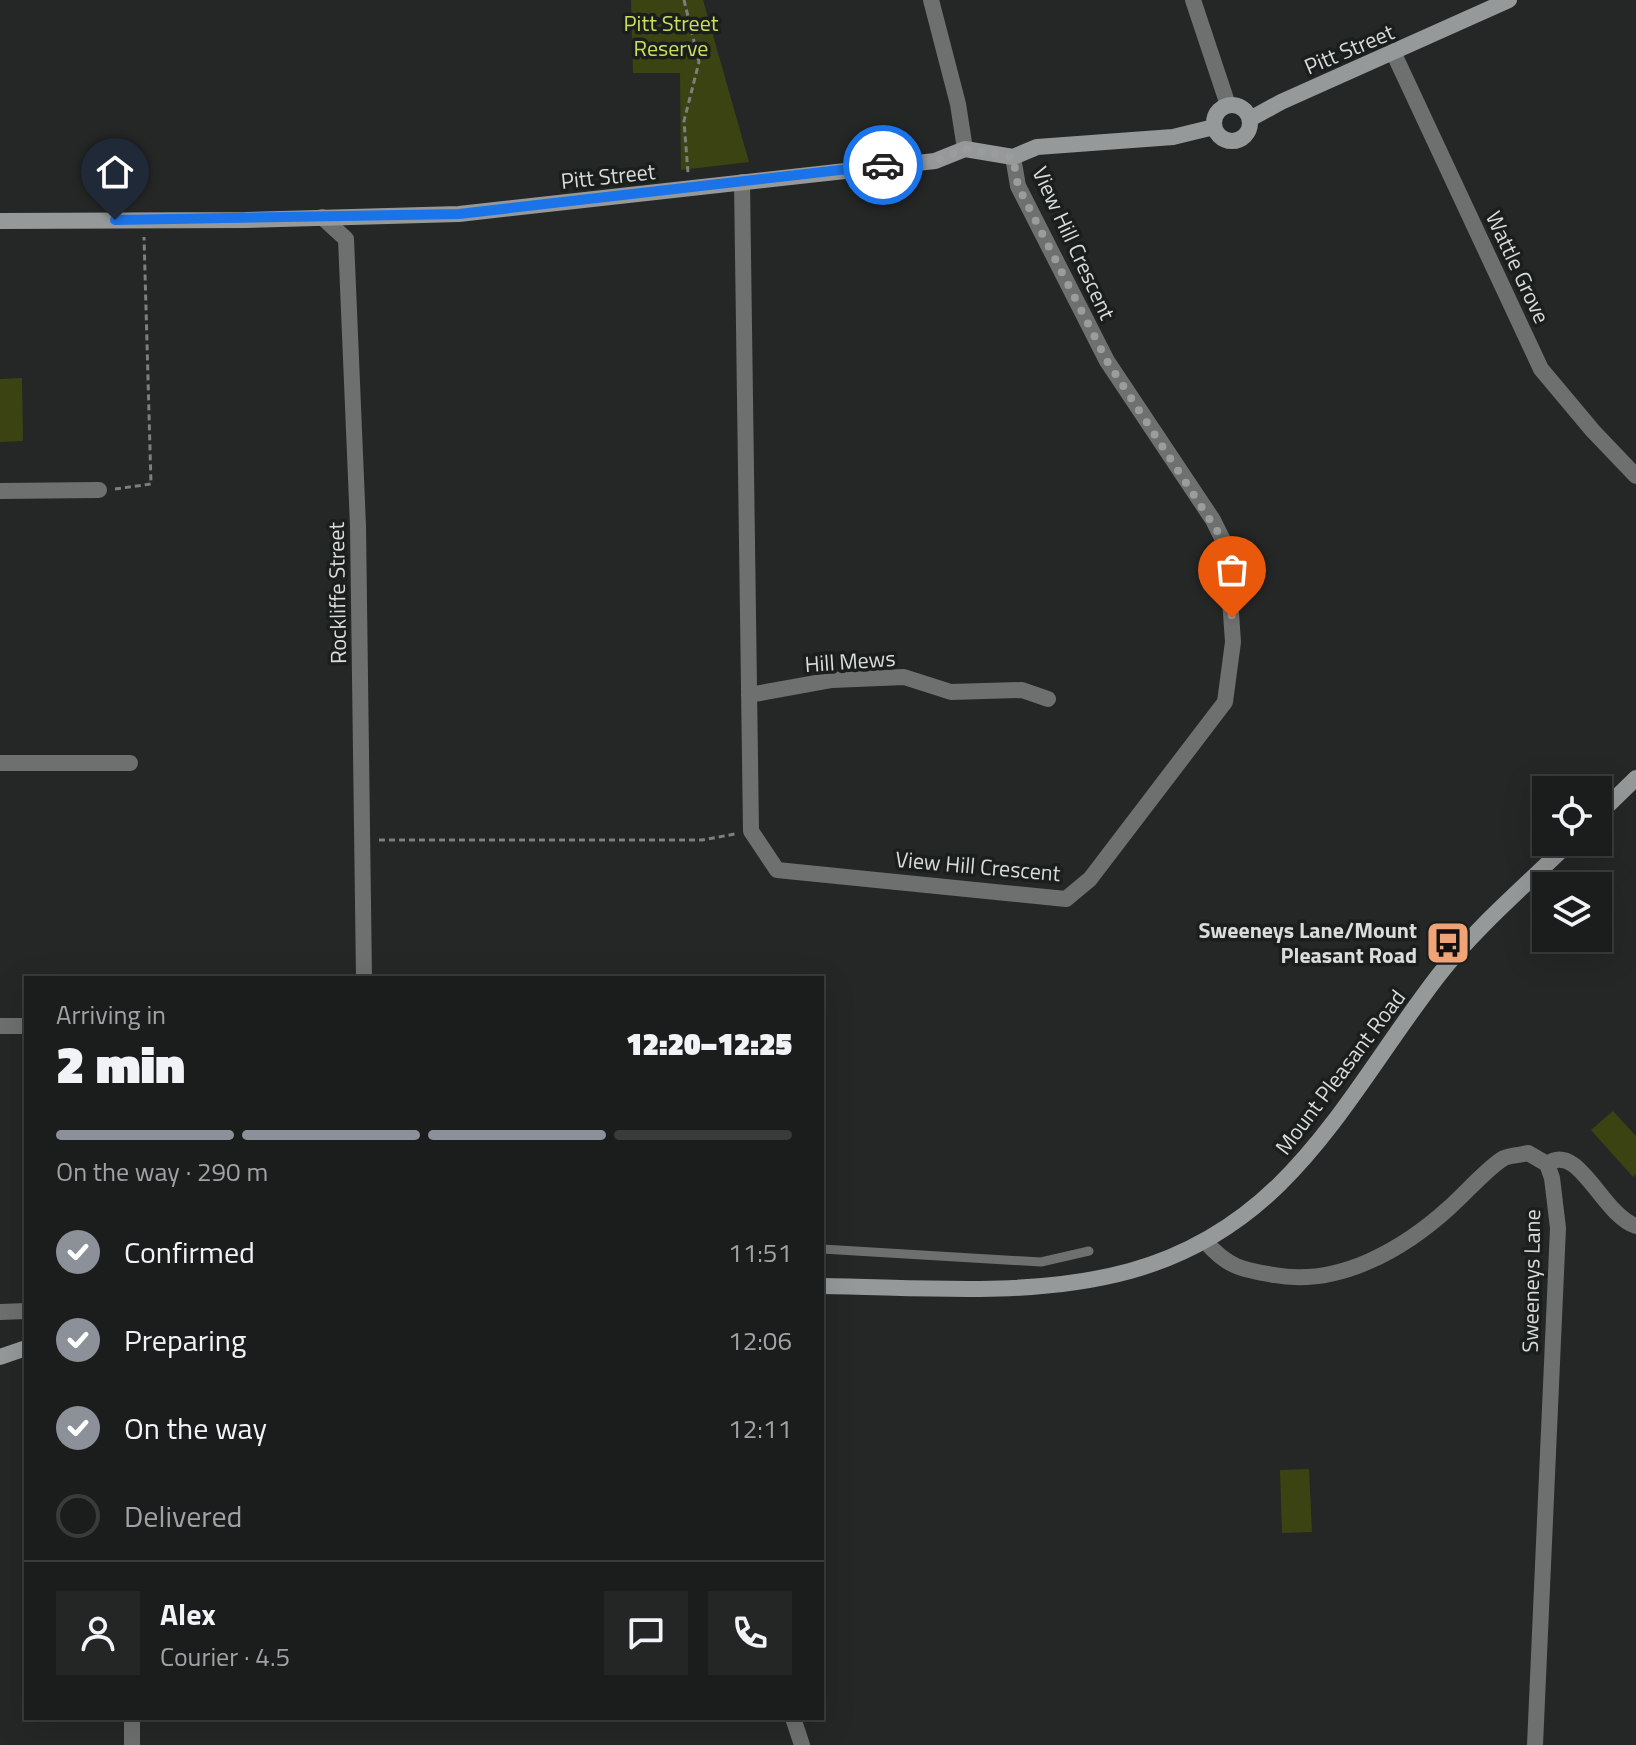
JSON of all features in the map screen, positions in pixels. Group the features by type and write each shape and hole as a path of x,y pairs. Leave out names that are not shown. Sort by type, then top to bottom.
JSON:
{"street":[{"path":"931,0 958,104 965,149"},
{"path":"1193,0 1228,105"},
{"name":"Pitt Street","path":"1250,119 1281,102 1509,0"},
{"name":"Wattle Grove","path":"1394,54 1541,369 1636,476"},
{"path":"1228,105 1242,107 1250,119 1248,133 1236,141 1222,139 1214,127 1217,113 1228,105"},
{"name":"Pitt Street","path":"0,221 459,214 935,161 965,149 1013,157 1037,147 1173,137 1214,127"},
{"name":"View Hill Crescent","path":"751,831 777,870 1066,899 1090,879 1225,702 1233,642 1223,540 1107,361 1018,186 1013,157"},
{"path":"742,182 751,831"},
{"name":"Rockliffe Street","path":"322,217 346,239 358,526 364,976"},
{"path":"0,491 99,490"},
{"name":"Hill Mews","path":"749,695 832,680 904,677 951,692 1022,690 1048,699"},
{"path":"0,763 130,763"},
{"path":"1612,801 1636,778"},
{"name":"Mount Pleasant Road","path":"824,1286 1003,1288 1067,1284 1129,1272 1206,1242 1269,1197 1300,1165 1440,974 1556,856"},
{"path":"0,1026 24,1026"},
{"path":"1206,1242 1226,1263 1255,1272 1284,1277 1341,1273 1389,1252 1434,1222 1505,1158 1528,1153 1547,1164 1563,1157 1576,1164 1608,1207 1623,1221 1636,1226"},
{"name":"Sweeneys Lane","path":"1535,1745 1558,1228 1552,1178 1547,1164"},
{"path":"0,1312 24,1311"},
{"path":"0,1357 24,1349"},
{"path":"132,1720 132,1745"},
{"path":"794,1720 802,1745"}],"lane":[{"path":"824,1249 1041,1262 1089,1251"}],"path":[{"path":"684,0 699,62 684,121 689,189"},
{"path":"99,490 151,484 143,220"},
{"path":"360,840 702,840 751,831"}],"green space":[{"name":"Pitt Street Reserve","path":"631,0 703,0 749,162 681,170 680,73 633,73"},
{"path":"22,378 23,441 0,442 0,379"},
{"path":"1613,1111 1636,1136 1636,1174 1633,1177 1591,1130"},
{"path":"1309,1469 1312,1532 1282,1533 1280,1470"}],"way so far":[{"path":"883,165 935,161 965,149 1013,157 1018,186 1107,361 1213,520 1223,540 1232,618"}],"place":[{"name":"Sweeneys Lane/Mount Pleasant Road","path":"1448,943"}],"route":[{"path":"115,220 459,214 883,165"}]}
